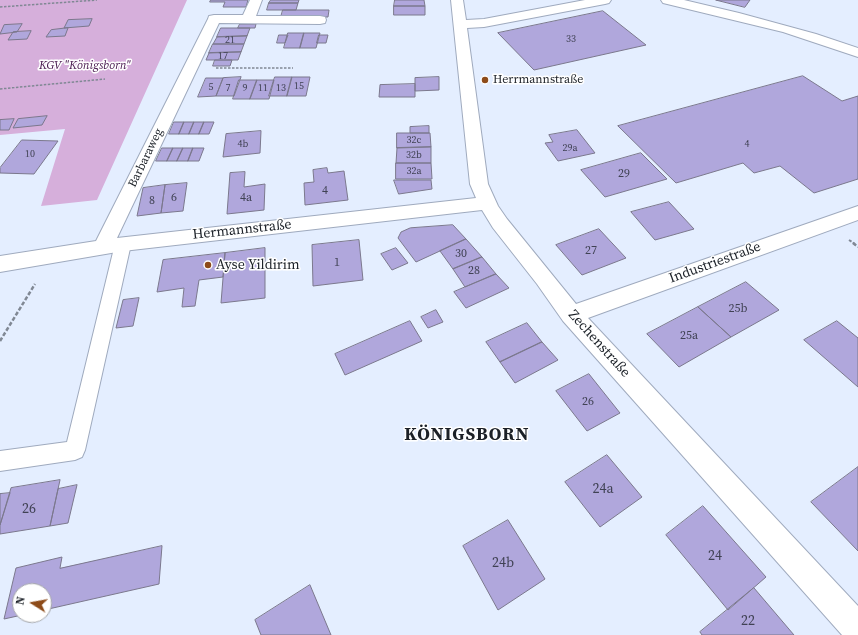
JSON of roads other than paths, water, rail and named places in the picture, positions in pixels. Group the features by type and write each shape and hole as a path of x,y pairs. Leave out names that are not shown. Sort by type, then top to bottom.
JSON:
{"street":[{"path":"248,19 256,0"},
{"name":"Zechenstraße","path":"457,0 479,184 486,203 497,222 546,280 571,314 858,629"},
{"path":"460,24 484,23 605,0"},
{"path":"667,0 748,19 831,43 858,53"},
{"name":"Barbaraweg","path":"103,247 214,19 320,20"},
{"name":"Hermannstraße","path":"0,264 123,244 486,203"},
{"name":"Industriestraße","path":"571,314 858,213"}],"lane":[{"path":"0,461 75,450 123,244"}],"place":[{"name":"Herrmannstraße","path":"485,80"},
{"name":"Ayse Yildirim","path":"208,265"}],"district":[{"name":"KÖNIGSBORN","path":"467,435"}],"park label":[{"name":"KGV \"Königsborn\"","path":"85,66"}]}
